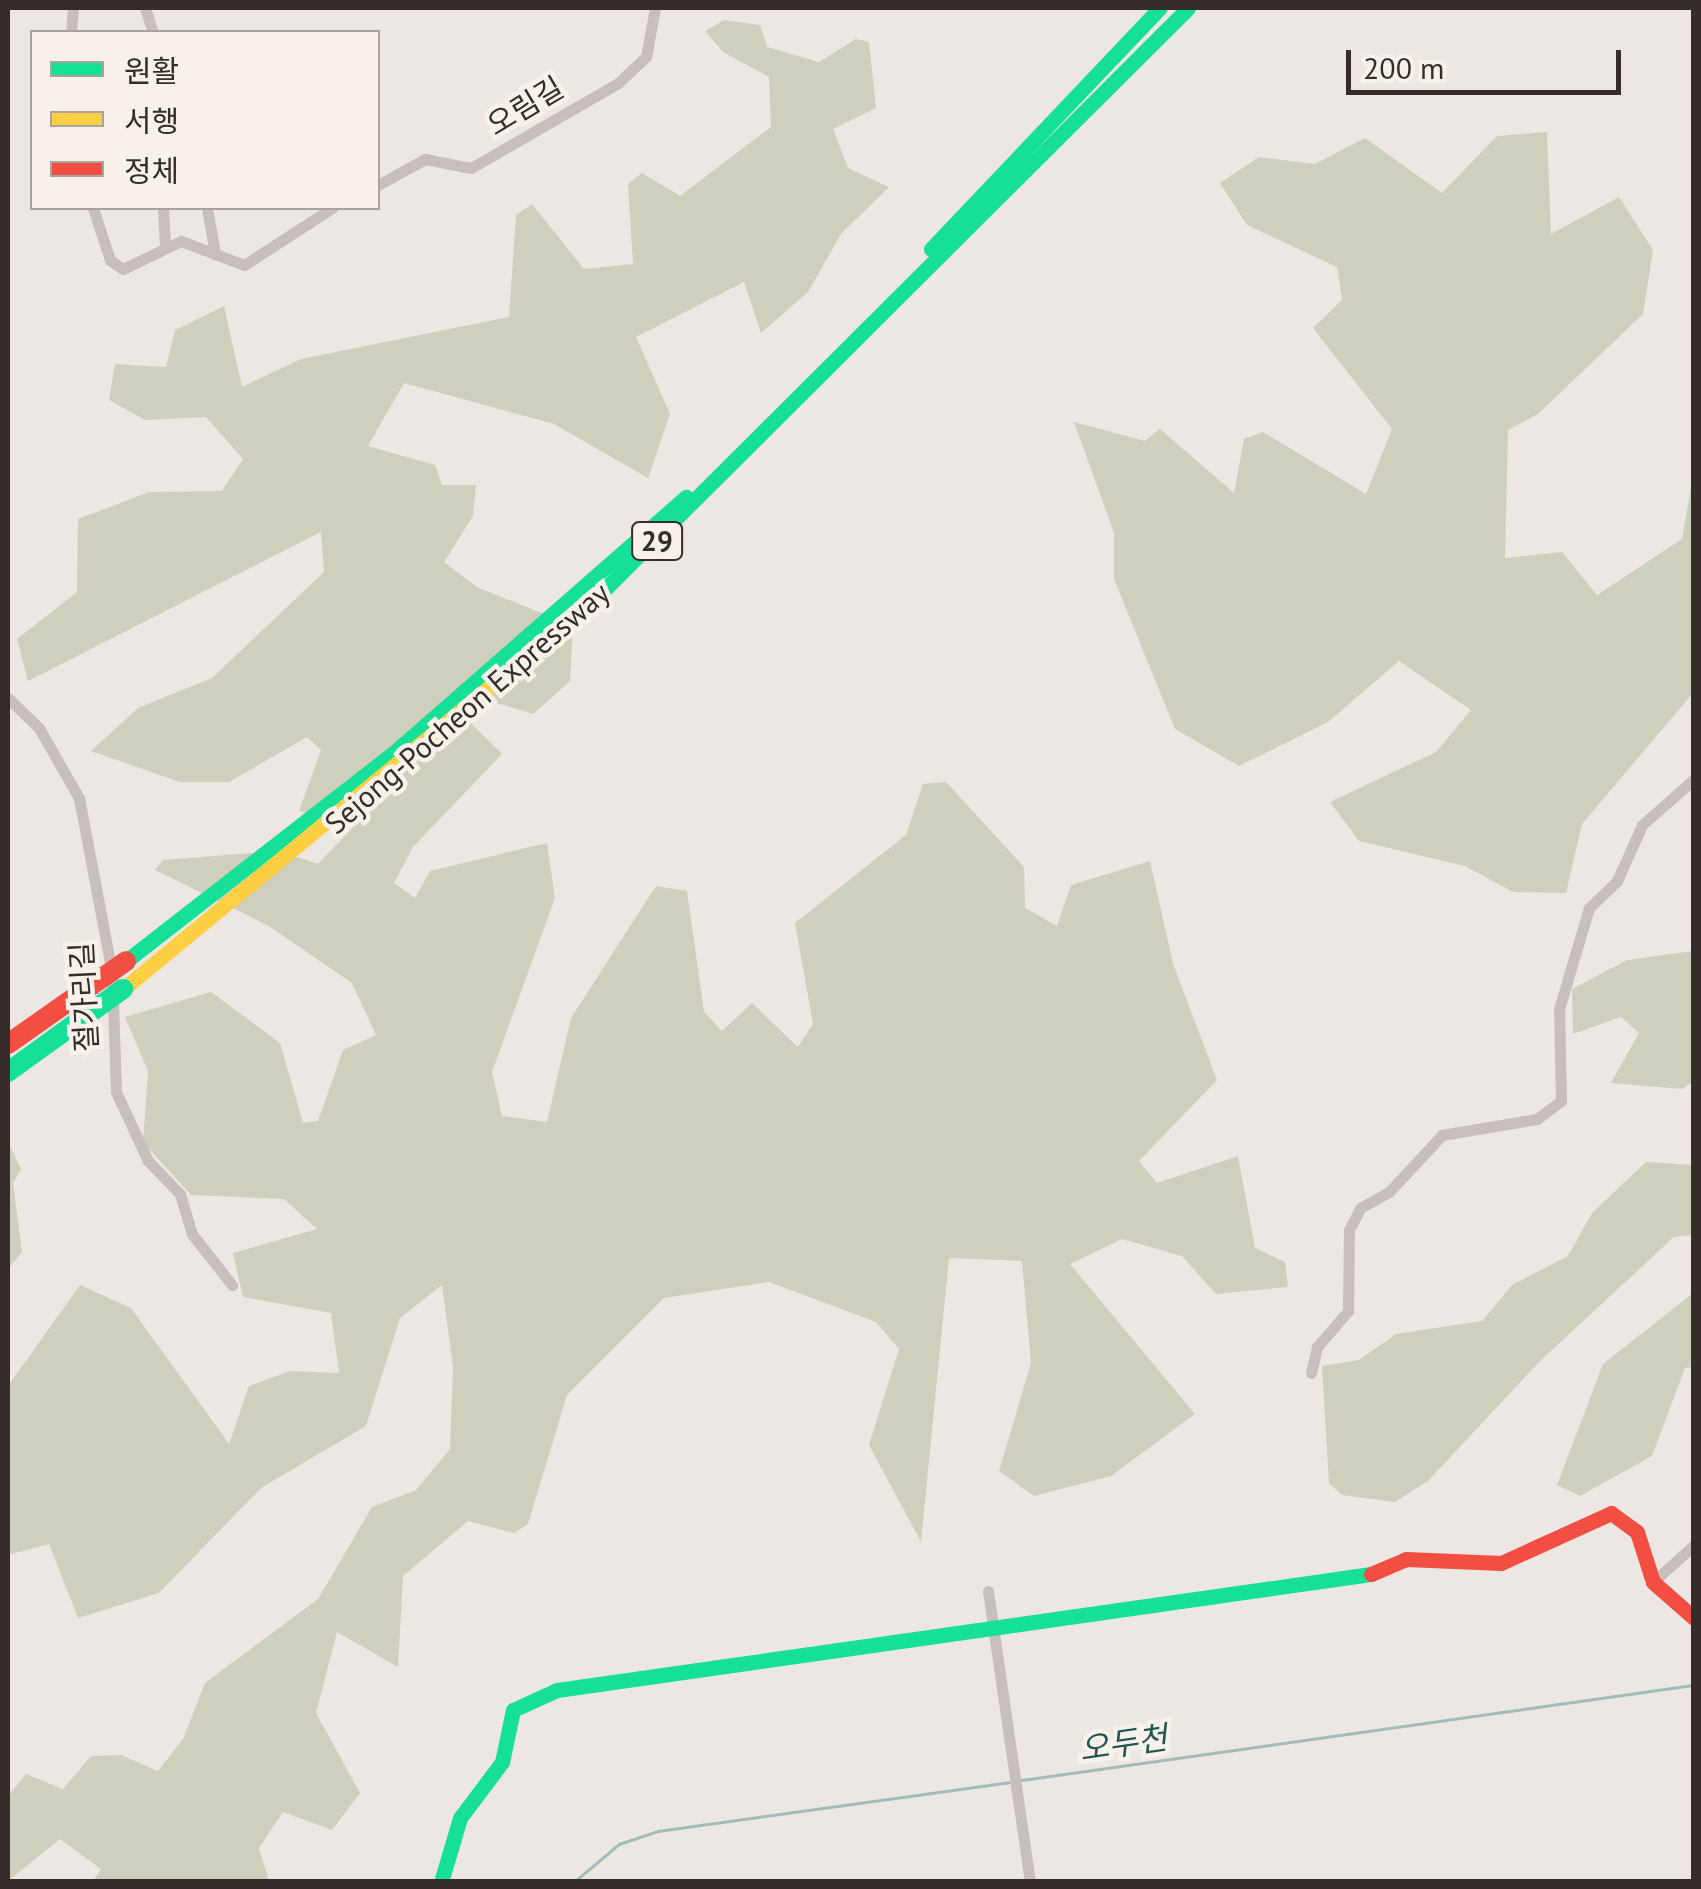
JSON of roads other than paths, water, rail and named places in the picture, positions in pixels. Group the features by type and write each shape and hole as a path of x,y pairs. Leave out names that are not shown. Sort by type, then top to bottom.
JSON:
{"main road":[{"name":"Sejong-Pocheon Expressway","path":"8,1044 126,961 398,749 702,482 1160,8"},
{"name":"Sejong-Pocheon Expressway","path":"8,1072 123,989 593,601 1188,8"},
{"path":"441,1882 460,1818 493,1780 504,1727 528,1698 1352,1581 1406,1559 1500,1563 1611,1514 1637,1532 1653,1582 1694,1618"}],"street":[{"name":"오림길","path":"380,184 425,159 471,168 618,83 646,57 655,8"},
{"path":"93,210 116,267 164,246 189,241 244,265 329,210"},
{"path":"163,210 164,246"},
{"path":"207,210 215,254"},
{"name":"절가리길","path":"8,698 38,728 79,798 111,960 116,1092 148,1161 180,1194 192,1234 232,1285"},
{"path":"1311,1373 1324,1336 1348,1311 1349,1230 1360,1208 1389,1192 1442,1135 1536,1119 1560,1101 1559,1008 1589,908 1617,880 1642,826 1694,778"},
{"path":"1653,1582 1694,1544"},
{"path":"988,1591 1030,1882"}],"waterway":[{"name":"오두천","path":"1022,1780 1694,1685"},
{"name":"오두천","path":"574,1882 619,1844 658,1831 1009,1782"}]}
